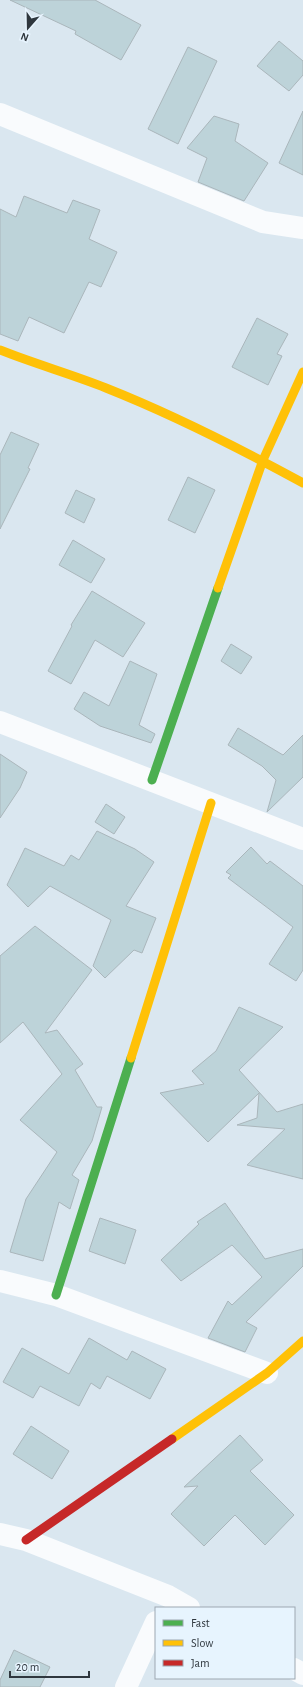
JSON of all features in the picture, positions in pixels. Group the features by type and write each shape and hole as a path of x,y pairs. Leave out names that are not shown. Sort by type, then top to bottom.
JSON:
{"street":[{"path":"0,114 263,222 303,228"},
{"path":"0,350 119,393 263,460 303,483"},
{"path":"152,780 263,460 303,372"},
{"path":"0,722 303,839"},
{"path":"56,1295 211,803"},
{"path":"0,1281 56,1295 267,1373"},
{"path":"26,1540 267,1373 303,1341"},
{"path":"0,1534 26,1540 165,1602 185,1607"},
{"path":"126,1687 155,1624"}],"building":[{"path":"10,0 95,0 141,25 121,60 75,34 76,31"},
{"path":"279,41 303,61 303,75 289,91 257,66"},
{"path":"188,47 217,61 178,144 148,129"},
{"path":"303,111 303,175 279,163"},
{"path":"214,116 239,124 235,141 268,163 244,201 198,182 207,158 187,148"},
{"path":"24,196 67,213 73,200 100,210 89,239 117,252 101,287 89,282 64,333 29,317 18,341 0,334 0,209 16,217"},
{"path":"257,318 288,334 277,354 282,356 268,385 232,367"},
{"path":"11,432 39,444 28,468 30,469 0,529 0,455"},
{"path":"188,477 215,490 195,533 168,520"},
{"path":"76,490 95,499 84,523 65,513"},
{"path":"73,540 105,559 91,583 59,565"},
{"path":"92,591 145,623 123,657 95,640 71,684 48,671 72,626 71,625"},
{"path":"231,644 252,657 241,674 221,661"},
{"path":"130,661 157,674 139,725 155,734 151,743 100,726 74,709 84,692 109,706"},
{"path":"238,728 283,755 303,735 303,777 267,812 276,780 262,766 228,745"},
{"path":"0,754 27,772 20,788 0,818"},
{"path":"106,804 125,817 114,834 95,822"},
{"path":"97,831 135,849 154,862 126,906 156,918 142,953 134,950 105,978 93,966 111,920 50,886 28,907 7,885 25,848 64,866 71,855 79,860"},
{"path":"251,847 267,864 270,861 303,886 303,970 296,981 269,964 293,927 228,878 231,875 226,872"},
{"path":"35,926 92,970 45,1033 57,1030 83,1064 75,1070 97,1107 102,1107 92,1141 72,1175 79,1180 70,1209 59,1202 43,1261 10,1252 26,1199 57,1152 20,1120 62,1074 23,1022 0,1043 0,956"},
{"path":"239,1007 283,1027 239,1070 277,1112 303,1104 303,1179 247,1165 285,1129 237,1125 257,1118 259,1093 208,1142 160,1093 204,1084 192,1071 216,1051"},
{"path":"225,1203 265,1259 303,1249 303,1266 246,1322 257,1328 245,1352 208,1338 228,1301 232,1305 262,1277 232,1245 181,1281 161,1260 199,1224 197,1222"},
{"path":"100,1218 136,1230 125,1264 89,1251"},
{"path":"89,1338 127,1360 132,1351 166,1369 150,1399 107,1376 100,1389 91,1383 79,1406 40,1386 33,1398 3,1382 22,1348 69,1374"},
{"path":"31,1426 69,1451 52,1479 13,1454"},
{"path":"240,1435 263,1460 250,1471 294,1515 265,1545 235,1515 204,1546 171,1514 198,1486 184,1487"},
{"path":"14,1650 50,1667 40,1687 0,1687 0,1680"}],"traffic: fast":[{"path":"152,780 218,588"},
{"path":"56,1295 131,1058"}],"traffic: slow":[{"path":"0,350 131,398 230,445 303,483"},
{"path":"218,588 263,460 303,372"},
{"path":"131,1058 211,803"},
{"path":"172,1439 267,1373 303,1341"}],"traffic: jam":[{"path":"26,1540 172,1439"}]}
